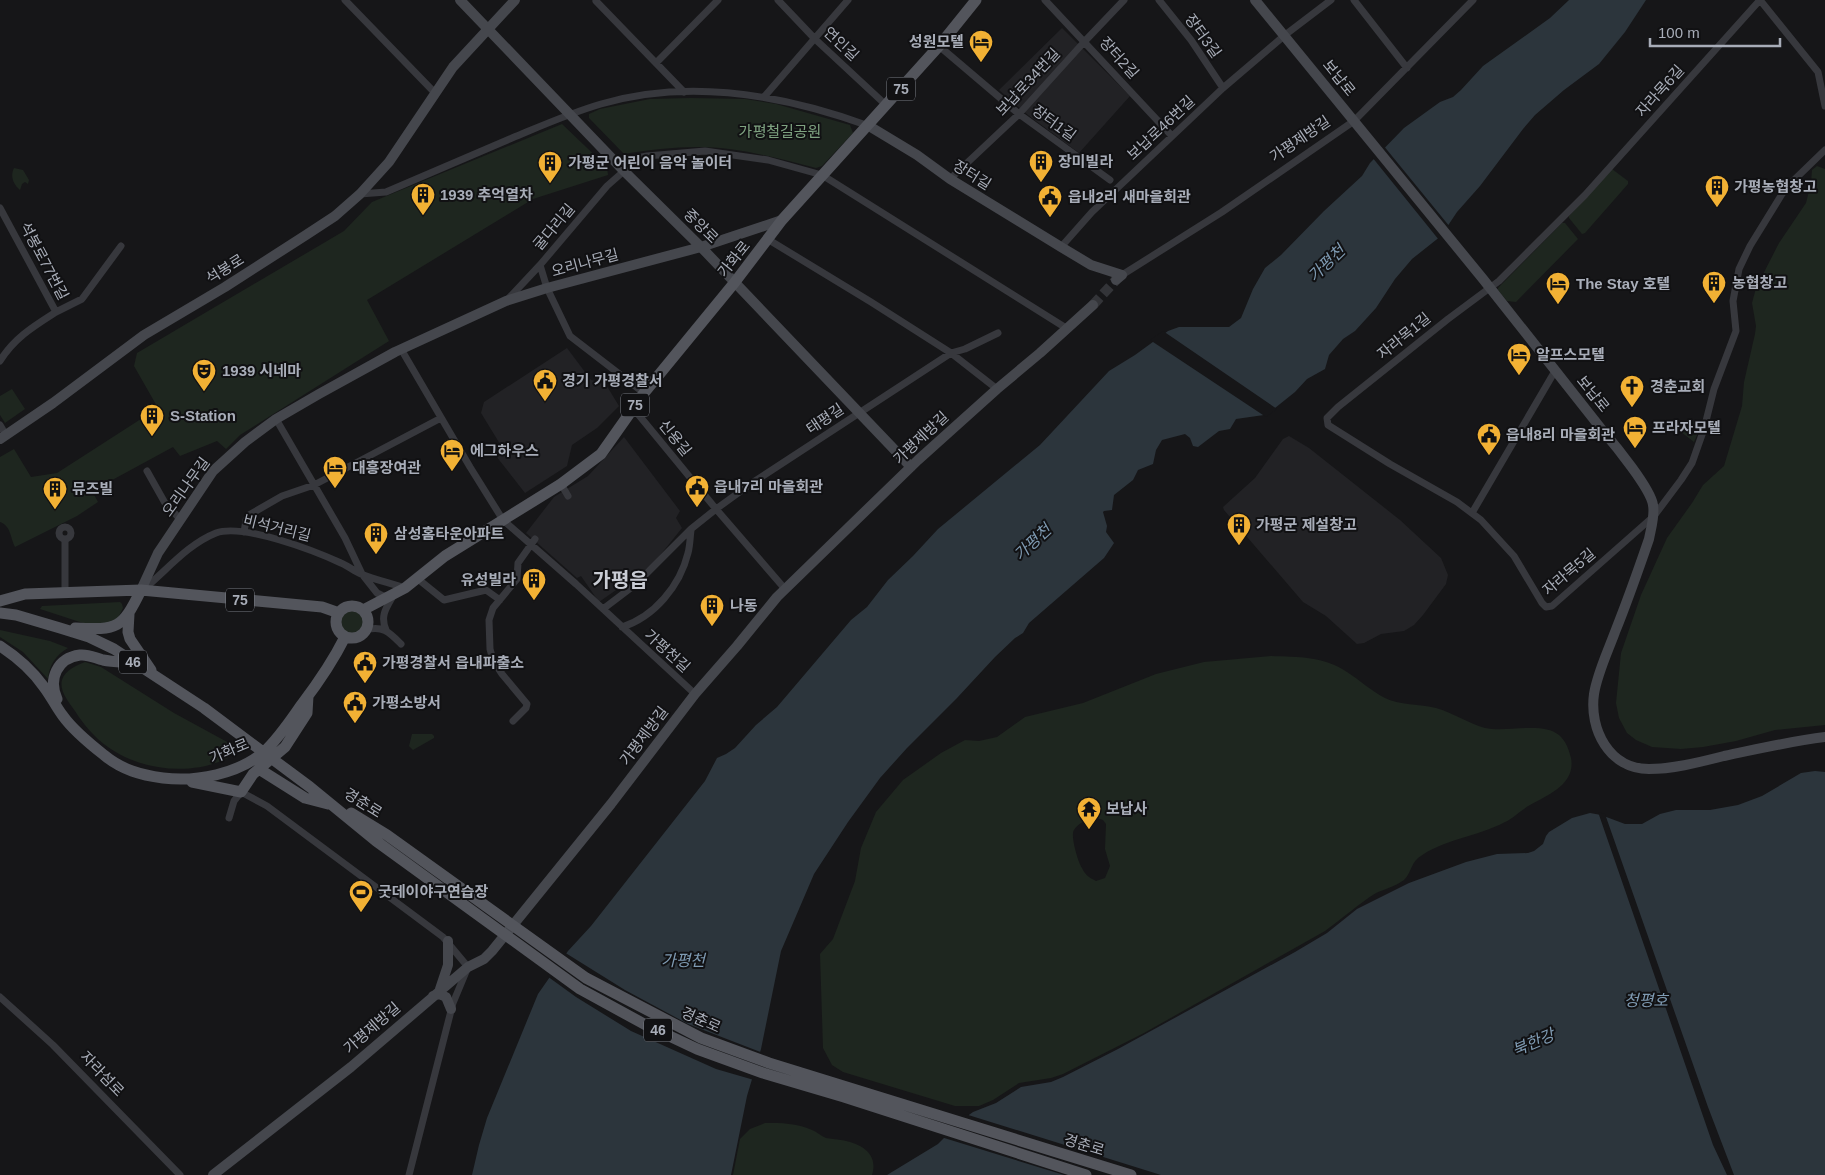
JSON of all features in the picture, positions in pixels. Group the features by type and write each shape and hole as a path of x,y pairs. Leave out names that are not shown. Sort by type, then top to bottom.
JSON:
{"main road":[{"name":"가화로","path":"367,626 374,612 446,556 561,484 601,454 644,393 769,240 782,220 940,46 975,0"},
{"name":"75","path":"0,601 24,594 141,590 322,607 338,613"},
{"path":"60,628 110,628 121,623 129,614 141,590"},
{"name":"가화로","path":"361,609 393,596"},
{"path":"346,607 361,609 368,618 367,626 357,638 345,637 336,626 338,613 346,607"},
{"name":"경춘로","path":"0,613 16,615 60,628 96,640 114,649 204,708 310,787 376,841 494,920"},
{"path":"129,614 128,632 130,639 155,675"},
{"name":"가화로","path":"78,731 103,754 124,768 151,776 182,780 218,774 234,769 255,758 273,743 308,696 345,637"},
{"path":"0,646 22,662 39,680 62,715 78,731"},
{"path":"78,731 59,703 53,689 53,679 58,667 80,655 136,664"},
{"path":"182,780 241,792 253,774 285,747 290,740 307,713 308,696"},
{"path":"259,769 305,798 332,805"},
{"name":"경춘로","path":"310,787 387,835 580,989 644,1024 698,1049 763,1073 920,1109 1131,1175"},
{"name":"경춘로","path":"844,1092 918,1122 1086,1175"}],"street":[{"path":"345,0 436,93"},
{"name":"중앙로","path":"460,0 624,171 701,247 911,467"},
{"name":"석봉로","path":"3,437 53,403 144,335 226,287 335,216 360,194 385,166 453,67 515,0"},
{"path":"596,0 684,92"},
{"path":"656,63 718,0"},
{"name":"연인길","path":"778,0 887,106"},
{"path":"764,97 848,0"},
{"name":"장터2길","path":"1045,0 1172,136"},
{"name":"보납로34번길","path":"950,179 1019,114 1124,0"},
{"name":"장터3길","path":"1159,0 1191,40 1223,88"},
{"name":"보납로","path":"1255,0 1366,135 1606,435 1642,483 1652,500 1654,516 1649,540 1594,692 1596,726 1606,747 1614,757 1627,765 1638,769 1651,769 1686,765 1791,741 1825,737"},
{"name":"보납로46번길","path":"1061,248 1092,212 1223,88 1285,35 1331,0"},
{"path":"1354,0 1407,68"},
{"name":"가평제방길","path":"1061,248 1119,278 1222,212 1354,121 1473,0"},
{"name":"자라목6길","path":"1490,289 1585,195 1760,0 1818,72 1825,106"},
{"name":"장터1길","path":"940,46 1019,114 1110,180"},
{"path":"360,194 386,192 569,114 602,103 636,96 684,92 744,94 798,103 869,126"},
{"name":"장터길","path":"869,126 1061,248"},
{"path":"1654,516 1685,475 1692,463 1701,439 1714,388 1736,331 1733,301 1739,269 1750,246 1782,194 1825,150"},
{"path":"616,162 647,156 705,151 768,160 822,175 1066,328"},
{"name":"굴다리길","path":"624,171 607,186 540,265 547,288 570,336 644,393"},
{"name":"석봉로77번길","path":"0,208 56,312 27,331 10,346 0,361"},
{"name":"오리나무길","path":"141,590 158,553 212,471 245,442 276,420 319,394 401,349 506,301 547,288 701,247 782,220"},
{"path":"769,240 951,353 997,389"},
{"path":"56,312 82,299 121,246"},
{"path":"506,301 540,265"},
{"name":"자라목1길","path":"1472,513 1328,425 1327,418 1338,407 1448,319 1490,289"},
{"name":"가평제방길","path":"213,1175 351,1067 468,967 484,959 606,812 695,694 785,589 911,467 1092,305"},
{"name":"태평길","path":"716,510 752,483 951,353 966,350 998,333"},
{"path":"401,349 503,520"},
{"path":"1472,513 1555,371"},
{"name":"신용길","path":"633,408 716,510 785,589"},
{"path":"244,532 249,515 282,496 314,486 441,418"},
{"path":"276,420 345,538 362,574 380,595 393,596 383,616 386,630"},
{"path":"0,425 3,437"},
{"path":"147,471 165,503 180,519"},
{"path":"561,484 568,496"},
{"path":"603,609 636,584 691,529 716,510"},
{"name":"자라목5길","path":"1472,513 1490,528 1514,556 1542,604 1549,607 1654,516"},
{"name":"가평천길","path":"503,520 533,542 622,628 695,694"},
{"name":"가평천길","path":"622,628 660,603 674,585 688,555 691,529"},
{"name":"비석거리길","path":"141,590 191,548 215,534 230,531 244,532 314,551 362,574 405,588"},
{"path":"65,539 65,594"},
{"path":"513,721 527,706 525,701 497,668 490,649 488,635 490,614 517,579 518,563 533,542"},
{"path":"418,578 444,600 486,590 500,600"},
{"path":"361,609 371,600 374,590"},
{"path":"367,626 386,630 401,644"},
{"path":"229,818 234,801 241,792 267,806 446,939 468,967 451,1009 409,1175"},
{"path":"446,939 448,965 436,994 443,995 448,1000 451,1009"},
{"name":"자라섬로","path":"0,997 53,1045 180,1175"}],"shaded area":[{"path":"1062,28 1130,96 1079,153 1028,115 999,90"},
{"name":"경기 가평경찰서","path":"567,348 591,380 605,383 619,406 597,428 572,445 567,466 525,493 496,456 500,444 481,413 484,402"},
{"path":"1289,436 1309,448 1400,520 1441,558 1448,575 1446,584 1414,625 1404,631 1381,634 1364,643 1357,644 1326,616 1303,602 1224,510 1223,507 1255,478 1283,439"},
{"path":"624,437 680,511 676,518 682,528 653,564 599,602 581,576 577,578 526,533 554,497 588,476"}],"green space":[{"name":"가평철길공원","path":"650,99 745,99 776,104 850,125 853,133 822,166 816,168 787,160 713,147 670,148 624,154 589,118 589,114 600,109"},
{"path":"562,124 607,167 608,175 533,199 367,300 389,341 240,435 226,449 217,441 180,456 173,447 92,491 98,502 77,516 15,547 8,529 0,522 0,457 14,449 31,477 57,473 158,408 134,366 137,353 344,231 372,202"},
{"path":"1817,166 1825,169 1825,725 1775,730 1736,741 1703,747 1681,749 1652,747 1636,740 1627,733 1619,718 1616,703 1621,653 1641,595 1667,538 1703,485 1724,466 1742,406 1744,382 1755,334 1756,326 1752,303 1756,288 1779,243 1806,203 1812,170"},
{"path":"14,168 23,170 29,180 28,184 25,182 22,184 20,190 13,180"},
{"path":"1612,169 1628,181 1628,184 1585,233 1582,234 1569,216"},
{"path":"1562,223 1565,223 1578,239 1516,302 1507,301 1498,288"},
{"path":"12,389 25,409 5,423 0,415 0,396"},
{"path":"1691,419 1700,428 1694,442 1681,432"},
{"path":"120,602 123,608 116,622 89,625 40,609 42,606"},
{"path":"352,611 360,614 363,622 360,630 352,633 344,630 341,622 344,614"},
{"path":"0,630 50,641 68,648 54,661 48,679 23,652 0,637"},
{"path":"1271,656 1320,660 1352,675 1375,692 1390,700 1436,708 1485,728 1534,728 1552,731 1561,737 1568,749 1571,758 1569,775 1559,788 1508,820 1494,827 1438,846 1418,858 1404,880 1369,897 1325,931 1144,1033 1063,1074 1051,1078 1019,1083 993,1100 979,1106 955,1106 843,1072 832,1065 823,1048 820,954 833,939 855,881 861,848 876,812 903,780 941,753 965,740 979,741 997,737 1025,717 1083,703 1156,674 1204,662","holes":["1094,817 1103,820 1106,824 1105,849 1110,866 1105,878 1096,881 1086,874 1080,865 1073,833 1078,825 1088,819"]},
{"path":"85,662 101,667 174,713 229,743 231,750 228,758 214,764 199,767 167,768 151,766 136,761 108,747 86,726 63,692 61,684 66,673 75,666"},
{"path":"412,734 432,734 434,738 413,750 409,746"},
{"path":"765,1123 801,1126 826,1138 848,1141 855,1144 866,1150 870,1155 873,1161 872,1175 733,1175 740,1139 750,1129"}],"water":[{"name":"가평천","path":"1569,0 1646,0 1625,32 1599,64 1535,115 1480,186 1457,212 1441,236 1412,259 1395,279 1376,308 1329,355 1325,369 1307,379 1295,392 1270,412 1264,415 1236,419 1230,429 1219,431 1198,447 1193,446 1190,438 1185,434 1162,440 1156,450 1153,464 1138,470 1133,480 1114,495 1112,510 1103,512 1107,526 1106,532 1114,543 1104,558 1029,623 1023,633 995,657 880,778 848,822 814,874 781,951 761,1049 747,1096 731,1175 472,1175 487,1118 538,994 568,951 591,926 705,781 717,758 735,748 756,725 777,707 851,620 867,607 888,580 938,529 1040,445 1109,371 1168,331 1179,327 1229,327 1241,318 1253,289 1265,268 1281,255 1362,176 1370,163 1404,128 1440,102 1453,97 1483,66 1550,18"},
{"name":"청평호","path":"1825,772 1825,1175 887,1175 938,1144 962,1120 973,1112 996,1103 1021,1087 1051,1082 1118,1049 1295,952 1327,933 1357,909 1409,883 1466,862 1497,854 1528,853 1534,851 1543,844 1549,832 1572,818 1590,813 1625,824 1642,824 1660,814 1676,810 1710,810 1738,805 1762,796 1801,773"}],"pier":[{"path":"1383,145 1450,227 1439,240 1372,157"},
{"path":"1163,331 1277,409 1266,417 1150,340"},
{"path":"1598,812 1605,814 1708,1107 1734,1175 1727,1175 1713,1145"},
{"path":"564,952 625,990 688,1024 763,1053 754,1080 716,1069 631,1031 576,997 547,976"},
{"path":"965,1114 1161,1175 1064,1175 941,1137"}],"tunnel":[{"path":"1093,305 1116,280"}],"place":[{"name":"성원모텔","path":"981,63"},
{"name":"장미빌라","path":"1041,183"},
{"name":"가평군 어린이 음악 놀이터","path":"550,184"},
{"name":"가평농협창고","path":"1717,208"},
{"name":"1939 추억열차","path":"423,216"},
{"name":"읍내2리 새마을회관","path":"1050,218"},
{"name":"농협창고","path":"1714,304"},
{"name":"The Stay 호텔","path":"1558,305"},
{"name":"알프스모텔","path":"1519,376"},
{"name":"1939 시네마","path":"204,392"},
{"name":"경기 가평경찰서","path":"545,402"},
{"name":"경춘교회","path":"1632,408"},
{"name":"S-Station","path":"152,437"},
{"name":"프라자모텔","path":"1635,449"},
{"name":"읍내8리 마을회관","path":"1489,456"},
{"name":"에그하우스","path":"452,472"},
{"name":"대흥장여관","path":"335,489"},
{"name":"읍내7리 마을회관","path":"697,508"},
{"name":"뮤즈빌","path":"55,510"},
{"name":"가평군 제설창고","path":"1239,546"},
{"name":"삼성홈타운아파트","path":"376,555"},
{"name":"유성빌라","path":"534,601"},
{"name":"나동","path":"712,627"},
{"name":"가평경찰서 읍내파출소","path":"365,684"},
{"name":"가평소방서","path":"355,724"},
{"name":"보납사","path":"1089,830"},
{"name":"굿데이야구연습장","path":"361,913"}],"district":[{"name":"가평읍","path":"620,580"}],"water label":[{"name":"북한강","path":"1533,1042"}]}
